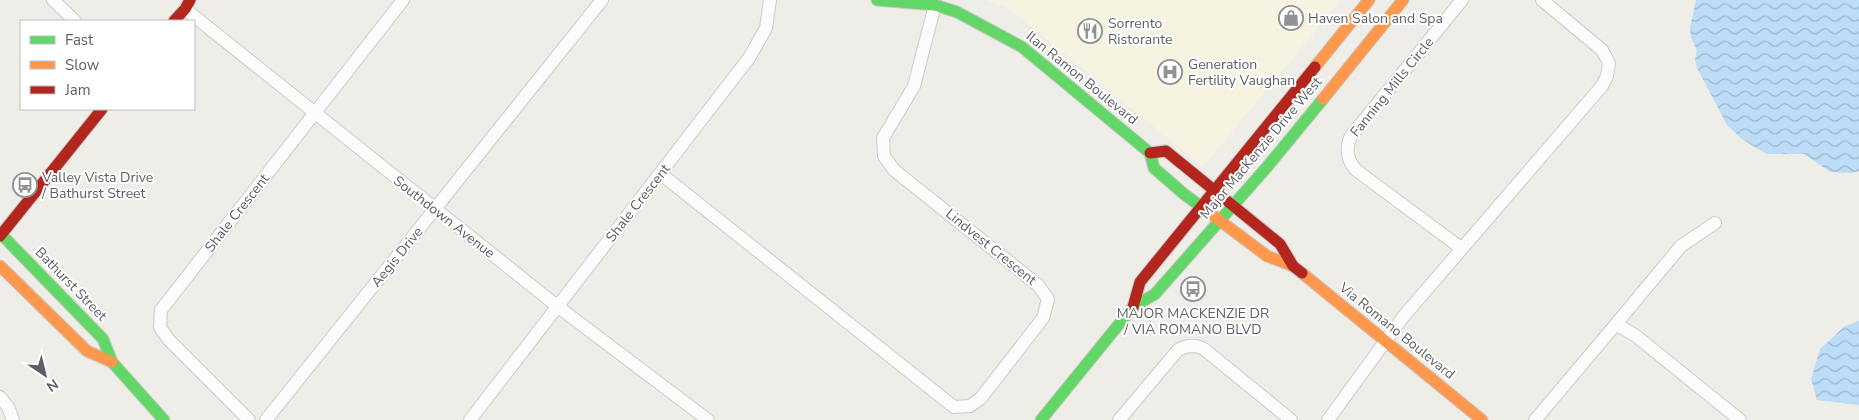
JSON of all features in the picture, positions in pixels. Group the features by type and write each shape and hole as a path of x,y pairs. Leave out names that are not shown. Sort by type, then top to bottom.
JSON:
{"main road":[{"name":"Ilan Ramon Boulevard","path":"877,0 935,6 957,12 1022,47 1150,153 1154,168 1202,206"},
{"name":"Major MacKenzie Drive West","path":"1133,307 1140,282 1369,0"},
{"name":"Major MacKenzie Drive West","path":"1041,420 1133,307 1155,294 1267,167 1403,0"},
{"path":"175,20 187,5"},
{"path":"1,234 101,110"},
{"path":"1150,153 1166,151 1233,206"},
{"name":"Via Romano Boulevard","path":"1202,206 1267,256 1293,266 1482,420"},
{"name":"Via Romano Boulevard","path":"1233,206 1280,244 1293,266"},
{"name":"Bathurst Street","path":"1,234 103,339 112,362 164,420"},
{"name":"Bathurst Street","path":"0,266 87,351 112,362"}],"street":[{"path":"53,0 74,20"},
{"name":"Shale Crescent","path":"249,420 168,339 160,326 161,310 403,0"},
{"name":"Aegis Drive","path":"266,420 602,0"},
{"name":"Shale Crescent","path":"470,420 749,58 766,28 770,0"},
{"name":"Fanning Mills Circle","path":"1461,248 1356,170 1349,160 1347,152 1351,136 1462,0"},
{"path":"1328,420 1385,341 1461,248 1602,86 1607,76 1609,63 1602,50 1542,0"},
{"name":"Southdown Avenue","path":"187,5 315,114 435,210 557,306 708,420"},
{"name":"Lindvest Crescent","path":"661,174 954,407 970,406 982,398 1043,318 1048,299 1038,285 894,170 884,156 883,138 914,86 935,6"},
{"path":"1535,420 1680,246 1715,223"},
{"path":"1616,324 1636,336 1740,420"},
{"path":"1119,420 1178,350 1190,346 1204,349 1291,420"},
{"path":"0,397 8,407 13,420"}],"shaded area":[{"path":"985,0 1341,0 1203,167 1007,7"}],"water":[{"path":"1696,0 1859,0 1859,171 1851,173 1830,172 1804,154 1768,154 1742,139 1727,125 1697,68 1695,60 1697,50 1691,38 1690,28"},
{"path":"1859,321 1859,405 1817,400 1811,379 1820,349 1845,326"}],"traffic: fast":[{"path":"877,0 935,5 957,12 1022,47 1150,153 1154,168 1211,214"},
{"path":"1041,420 1133,307 1155,294 1267,167 1323,99"},
{"path":"0,233 103,339 112,362 164,420"}],"traffic: slow":[{"path":"1315,67 1369,0"},
{"path":"1323,99 1403,0"},
{"path":"1211,214 1267,256 1293,266"},
{"path":"0,266 87,351 112,362"},
{"path":"1302,273 1482,420"}],"traffic: jam":[{"path":"175,20 190,0"},
{"path":"1133,307 1140,282 1315,67"},
{"path":"0,236 101,110"},
{"path":"1150,153 1166,151 1280,244 1293,266 1302,273"}],"place":[{"name":"Haven Salon and Spa","path":"1291,18"},
{"name":"Sorrento Ristorante","path":"1090,31"},
{"name":"Generation Fertility Vaughan","path":"1170,72"},
{"name":"Valley Vista Drive / Bathurst Street","path":"25,185"},
{"name":"MAJOR MACKENZIE DR / VIA ROMANO BLVD","path":"1193,289"}]}
